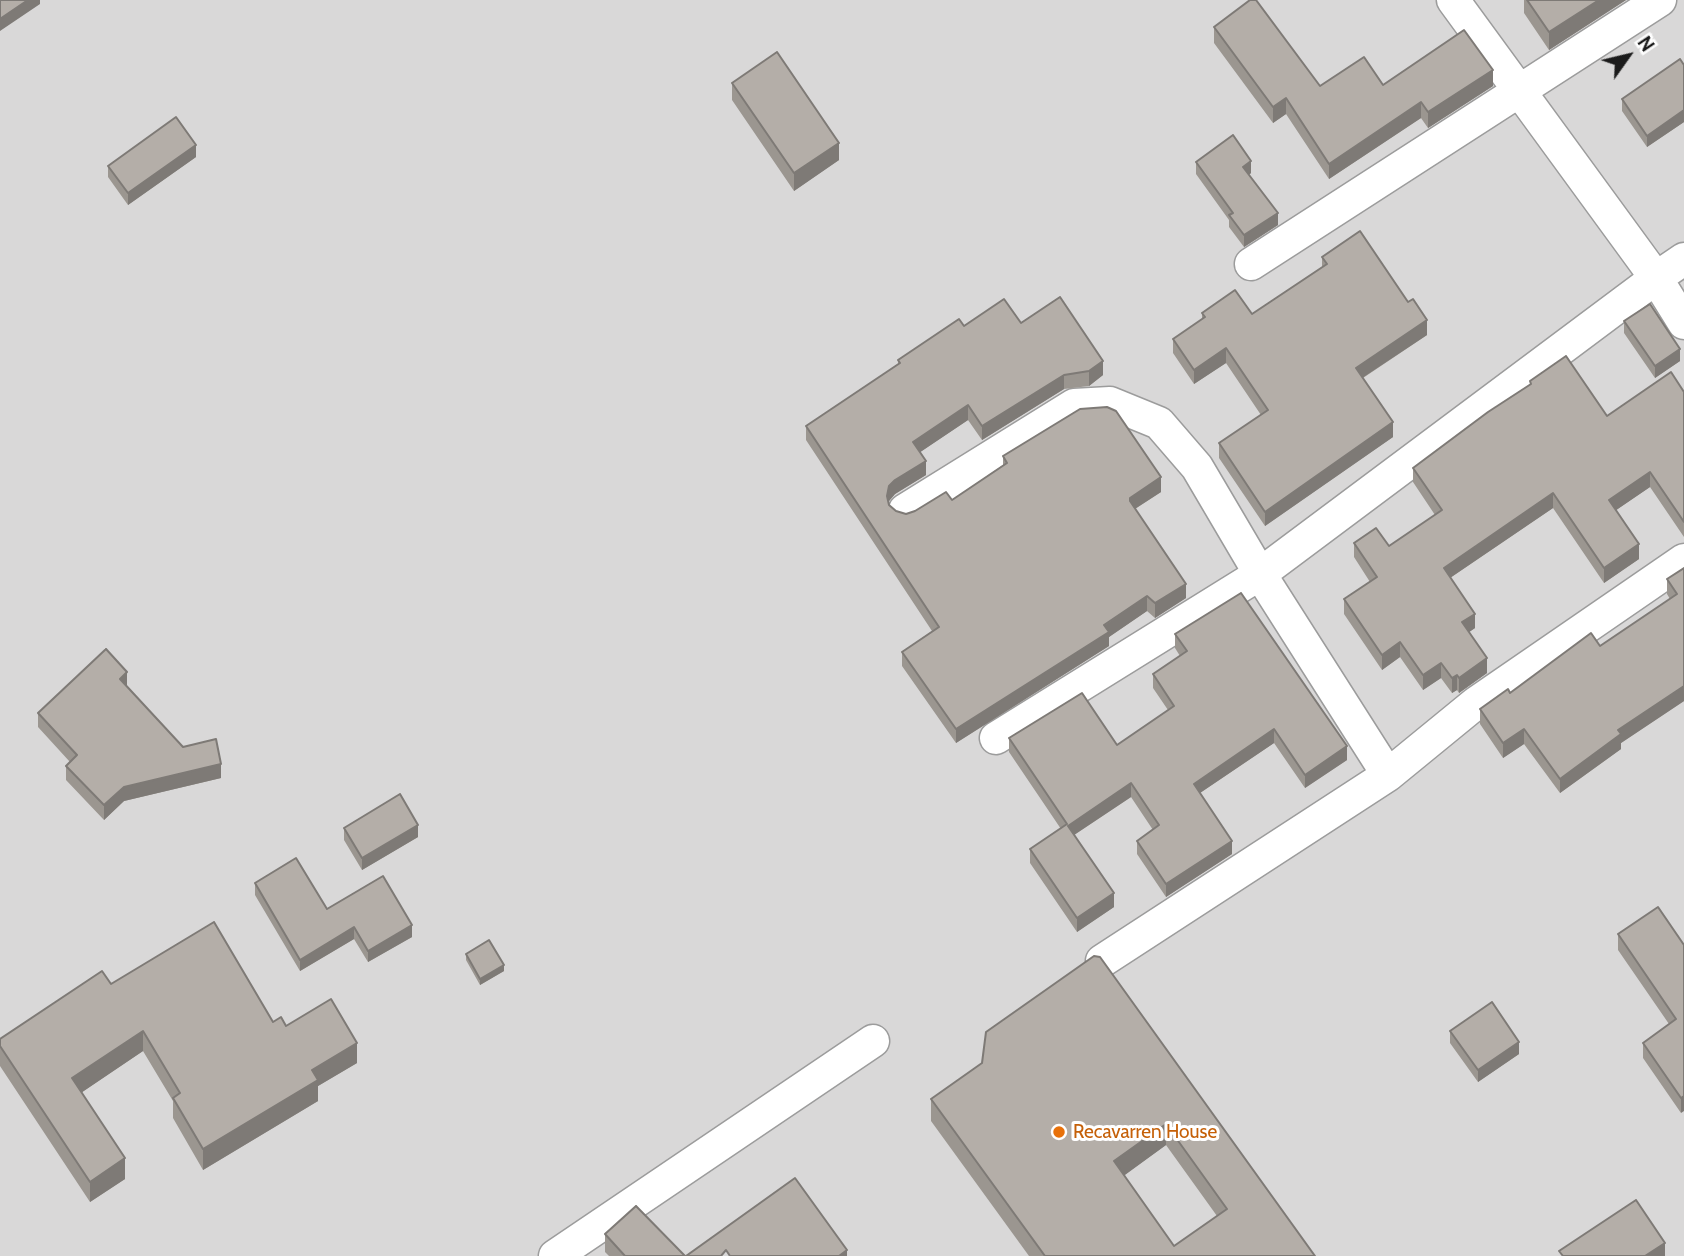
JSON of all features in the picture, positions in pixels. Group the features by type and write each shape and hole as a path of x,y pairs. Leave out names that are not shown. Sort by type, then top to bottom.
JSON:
{"street":[{"path":"1454,0 1656,278 1684,323"},
{"path":"1251,264 1660,0"},
{"path":"996,738 1261,574 1684,259"},
{"path":"905,510 1074,405 1110,403 1159,423 1197,467 1388,775"},
{"path":"1102,961 1388,775 1476,703 1684,561"},
{"path":"555,1256 873,1041"}],"shaded area":[{"path":"0,0 1684,0 1684,1256 0,1256"}],"building":[{"path":"0,0 28,0 0,19"},
{"path":"1250,0 1256,0 1320,86 1364,57 1383,85 1464,30 1493,70 1428,112 1421,102 1329,164 1286,98 1273,107 1214,27"},
{"path":"1527,0 1599,0 1549,32"},
{"path":"777,52 839,143 794,173 732,83"},
{"path":"1680,59 1684,65 1684,110 1647,136 1622,99"},
{"path":"176,117 196,145 128,193 108,166"},
{"path":"1233,135 1251,161 1243,167 1278,213 1244,235 1229,215 1233,213 1196,162"},
{"path":"1360,231 1408,302 1413,299 1427,320 1356,368 1393,422 1265,512 1219,443 1268,410 1226,348 1194,370 1173,339 1205,317 1202,313 1235,290 1252,314 1327,264 1322,257"},
{"path":"1060,297 1103,361 1089,371 1064,375 982,426 968,405 913,442 926,461 889,486 889,505 906,514 946,492 952,500 1007,463 1003,456 1080,409 1107,407 1116,411 1161,477 1130,498 1130,501 1186,584 1155,603 1147,596 1104,625 1109,632 956,729 902,652 939,627 806,426 900,363 898,360 959,319 964,326 1004,299 1021,323"},
{"path":"1650,304 1680,349 1655,366 1624,321"},
{"path":"1566,356 1607,416 1671,372 1684,392 1684,522 1650,472 1609,500 1639,544 1604,568 1553,493 1444,568 1475,614 1462,622 1487,658 1459,678 1457,675 1452,678 1441,663 1423,675 1400,642 1382,655 1344,599 1377,577 1354,543 1376,528 1389,546 1442,510 1413,468"},
{"path":"1684,568 1684,686 1618,730 1621,734 1560,779 1524,729 1503,743 1480,709 1508,689 1510,693 1591,633 1600,646 1677,594 1667,579"},
{"path":"1241,593 1347,746 1305,775 1274,729 1194,784 1232,841 1166,884 1137,841 1159,825 1131,783 1068,826 1114,893 1077,918 1030,849 1067,824 1009,738 1082,693 1117,745 1174,706 1153,674 1187,651 1175,634"},
{"path":"106,649 127,672 120,679 183,747 216,739 221,764 124,787 104,805 66,766 77,755 38,713"},
{"path":"400,794 418,825 362,858 344,828"},
{"path":"296,858 327,909 383,876 412,925 368,951 354,927 300,960 255,883"},
{"path":"1658,907 1684,945 1684,1096 1681,1098 1643,1043 1676,1019 1618,934"},
{"path":"214,922 273,1022 281,1017 286,1026 331,999 357,1043 312,1070 318,1080 203,1149 173,1098 180,1093 143,1031 72,1078 125,1158 90,1182 0,1046 0,1039 102,971 111,984"},
{"path":"489,940 504,965 480,979 466,954"},
{"path":"1094,956 1100,957 1315,1256 1045,1256 931,1099 982,1063 986,1032","holes":["1166,1124 1227,1209 1174,1246 1114,1161"]},
{"path":"1492,1002 1519,1042 1478,1070 1450,1031"},
{"path":"795,1178 847,1250 839,1256 730,1256 726,1250 721,1256 686,1256"},
{"path":"1636,1200 1665,1243 1645,1256 1563,1256 1559,1251"},
{"path":"636,1206 685,1256 625,1256 605,1234"}],"place":[{"name":"Recavarren House","path":"1059,1132"}]}
